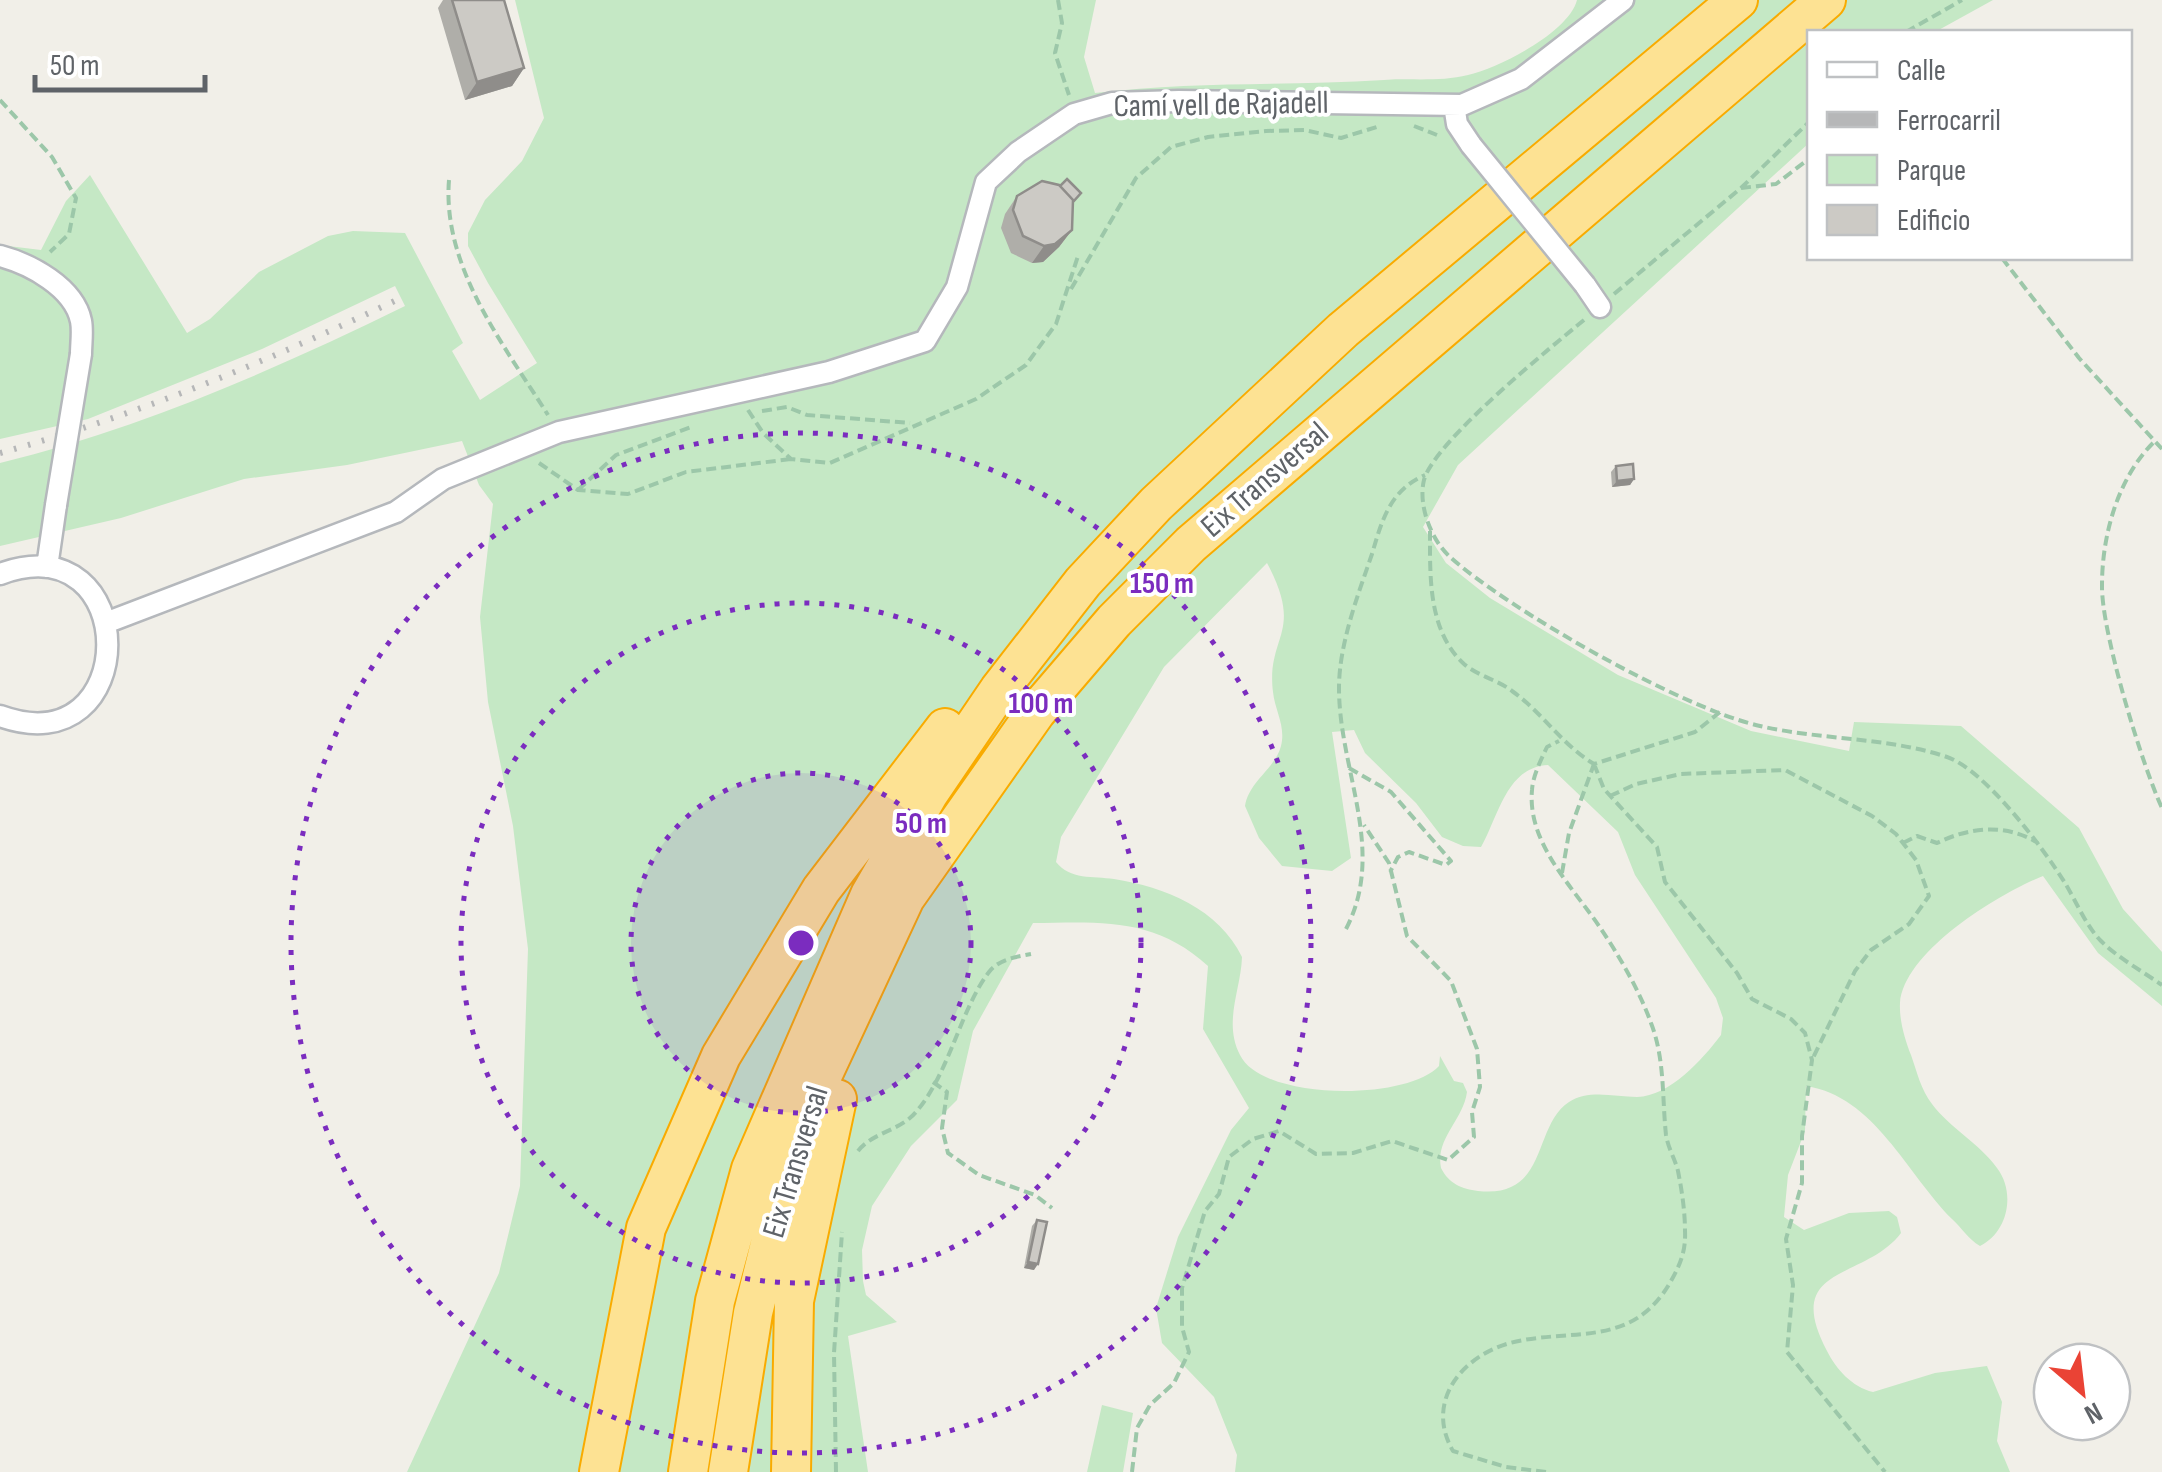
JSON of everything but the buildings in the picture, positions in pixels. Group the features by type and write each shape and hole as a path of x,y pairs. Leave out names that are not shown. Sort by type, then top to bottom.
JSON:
{"highway":[{"name":"Eix Transversal","path":"688,1472 715,1301 751,1169 787,1078 870,896 929,793 999,690 1083,582 1156,504 1343,330 1738,0"},
{"name":"Eix Transversal","path":"728,1472 753,1313 781,1199 823,1074 904,898 1036,712 1114,622 1192,544 1826,0"},
{"path":"599,1472 646,1228 721,1056 821,890 1003,652 1083,582"},
{"path":"791,1472 794,1301 850,1046 904,898"}],"street":[{"name":"Camí vell de Rajadell","path":"108,622 396,512 443,479 516,446 558,432 829,372 925,341 957,287 986,182 1018,152 1074,114 1112,103 1179,101 1456,114 1520,79 1623,0"},
{"path":"1456,114 1471,145 1600,307"},
{"path":"0,256 32,269 67,294 81,320 82,354 46,567"},
{"path":"0,574 24,567 46,567 85,586 108,622 111,646 107,669 80,707 42,723 0,716"}],"path":[{"path":"1058,0 1062,23 1056,53 1074,114"},
{"path":"1910,30 1962,0"},
{"path":"0,100 52,158 76,198 69,234 32,269"},
{"path":"1406,122 1439,135 1456,114"},
{"path":"516,446 578,490 628,494 686,472 791,459 830,462 976,399 1026,365 1056,324 1071,289 1136,178 1171,147 1208,137 1266,130 1304,130 1340,138 1386,124"},
{"path":"1132,1472 1136,1428 1150,1405 1174,1383 1189,1352 1182,1327 1182,1288 1205,1211 1220,1194 1229,1157 1252,1139 1279,1131 1316,1154 1353,1153 1392,1141 1448,1160 1474,1138 1472,1112 1480,1087 1477,1049 1451,981 1406,936 1390,872 1364,824 1348,767 1338,686 1353,612 1390,501 1406,483 1425,475 1458,434 1600,307 1742,188 1807,124"},
{"path":"1742,188 1776,184 1807,160"},
{"path":"449,180 451,240 468,280 558,432"},
{"path":"1071,289 1078,256"},
{"path":"2004,260 2079,358 2162,449"},
{"path":"738,393 763,433 791,459"},
{"path":"732,416 787,407 807,416 887,418 913,423"},
{"path":"578,490 616,455 700,424"},
{"path":"2153,443 2135,461 2115,503 2102,586 2122,681 2150,782 2162,808"},
{"path":"1425,475 1422,498 1430,527 1434,605 1445,642 1466,666 1514,691 1560,740 1594,764 1610,796 1657,848 1665,882 1737,973 1752,999 1791,1019 1805,1033 1812,1060 1802,1183 1786,1239 1793,1285 1787,1352 1885,1472"},
{"path":"1430,527 1446,554 1526,610 1617,664 1720,712 1757,726 1949,758 1988,788 2042,846 2099,939 2162,986"},
{"path":"1594,764 1695,732 1720,712"},
{"path":"1546,1472 1506,1467 1453,1451 1442,1422 1444,1393 1475,1361 1499,1347 1598,1334 1644,1313 1659,1300 1679,1269 1686,1232 1678,1170 1666,1135 1666,1100 1653,1027 1606,937 1542,841 1532,797 1547,747 1560,740"},
{"path":"1562,873 1569,834 1594,764"},
{"path":"1348,767 1391,792 1451,861 1437,864 1410,852 1398,857 1390,872"},
{"path":"1610,796 1636,784 1682,774 1785,770 1872,816 1903,843 1916,860 1929,896 1909,924 1872,950 1855,971 1812,1060"},
{"path":"1346,928 1360,903 1364,824"},
{"path":"1903,843 1917,836 1937,843 1967,829 2020,832 2042,846"},
{"path":"851,1159 866,1141 899,1126 916,1113 949,1058 989,971 1006,959 1031,954"},
{"path":"932,1082 947,1092 942,1128 948,1153 979,1176 1035,1194 1052,1208"},
{"path":"836,1472 834,1353 842,1226"}],"green space":[{"path":"515,0 1096,0 1084,57 1095,93 1458,77 1497,65 1531,47 1561,24 1577,0 1993,0 1939,30 1807,30 1807,145 1458,465 1423,527 1446,563 1490,598 1618,675 1751,731 1849,751 1854,722 1961,726 2079,828 2123,909 2162,952 2162,1006 2098,953 2043,876 1957,926 1918,964 1906,983 1900,1003 1901,1023 1925,1093 1939,1113 1990,1159 2003,1178 2007,1200 2003,1222 1990,1240 1980,1246 1936,1201 1870,1121 1830,1093 1806,1086 1805,1131 1788,1175 1784,1217 1804,1230 1849,1213 1889,1211 1897,1217 1901,1233 1886,1248 1833,1277 1821,1288 1814,1303 1815,1323 1827,1351 1845,1376 1873,1392 1935,1373 1987,1366 2002,1402 1997,1441 2010,1472 1235,1472 1237,1455 1214,1397 1162,1343 1156,1308 1178,1237 1231,1130 1249,1108 1203,1029 1208,966 1168,938 1126,926 1082,922 1033,923 973,1031 957,1100 911,1146 872,1206 862,1250 866,1295 897,1322 848,1336 868,1472 407,1472 499,1273 520,1186 528,949 513,826 488,702 480,617 493,504 479,485 462,441 347,465 244,479 121,518 0,546 0,463 156,415 306,353 405,306 395,286 262,349 88,419 0,439 0,245 41,250 66,201 90,175 187,333 210,319 259,272 328,236 353,231 405,233 463,343 452,351 480,400 537,363 468,246 468,233 485,200 522,161 544,118","holes":["1267,563 1283,605 1282,633 1272,673 1281,746 1251,789 1245,806 1259,838 1282,866 1332,871 1351,858 1332,732 1354,730 1365,753 1416,803 1442,837 1463,846 1481,847 1513,784 1534,768 1548,765 1618,832 1635,875 1716,998 1723,1018 1721,1035 1684,1075 1649,1095 1594,1095 1569,1102 1557,1113 1528,1173 1517,1184 1501,1190 1478,1191 1452,1182 1441,1168 1442,1148 1467,1092 1463,1083 1454,1081 1440,1056 1439,1066 1422,1077 1398,1086 1368,1090 1304,1088 1254,1070 1240,1055 1233,1030 1242,957 1219,926 1205,913 1171,895 1133,883 1075,874 1056,862 1061,837 1164,667"]},
{"path":"1102,1405 1133,1413 1123,1472 1087,1472"}],"railway":[{"path":"0,453 206,384 405,296"}]}
